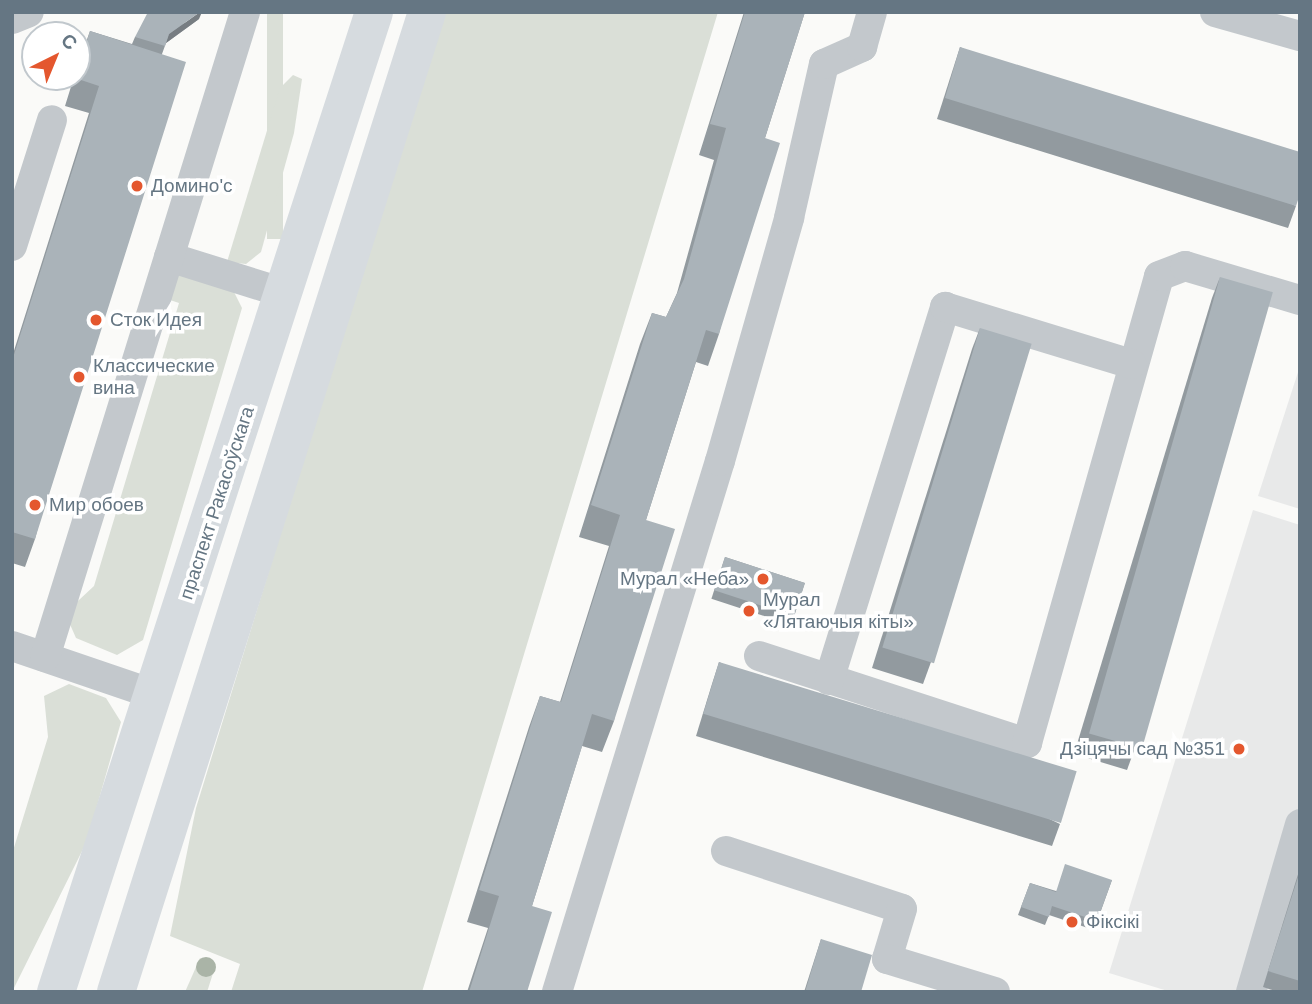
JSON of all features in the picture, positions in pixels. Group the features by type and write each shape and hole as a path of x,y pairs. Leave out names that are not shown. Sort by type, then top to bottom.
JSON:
{"main road":[{"name":"праспект Ракасоўскага","path":"56,992 156,695 374,12"},
{"path":"116,992 427,12"}],"lane":[{"path":"12,19 29,12"},
{"path":"44,657 245,12"},
{"path":"557,992 720,461 789,218 824,64 862,47 872,12"},
{"path":"1215,12 1300,36"},
{"path":"14,232 52,120"},
{"path":"169,257 284,293"},
{"path":"759,656 1027,743 1131,364 1159,276 1185,266 1300,300"},
{"path":"829,680 946,307 1131,364"},
{"path":"12,646 156,695"},
{"path":"1251,992 1300,824"},
{"path":"726,851 902,909 887,959 909,979 995,992"}],"shaded area":[{"path":"267,12 283,12 283,239 267,239"},
{"path":"441,12 718,12 422,992 231,992 240,964 170,936 196,808"},
{"path":"293,75 302,79 294,133 261,252 246,264 227,262 280,88"},
{"path":"177,273 233,290 242,308 143,640 117,655 76,638 65,613 94,586 179,303 161,297"},
{"path":"1300,366 1300,509 1258,496"},
{"name":"Дзіцячы сад №351","path":"1253,510 1300,525 1300,992 1171,992 1109,973"},
{"path":"69,684 106,698 121,722 87,841 12,992 12,854 48,737 44,696"},
{"path":"200,958 216,964 207,992 185,992"}],"building":[{"path":"148,12 200,12 169,34 165,46 135,37"},
{"path":"745,12 805,12 765,138 780,143 719,334 706,330 646,520 675,529 614,721 592,714 532,906 552,912 527,992 469,992 499,896 479,890 540,696 561,702 620,515 591,505 652,313 666,317 684,279 726,128 710,124"},
{"path":"91,31 186,62 35,539 12,532 12,361 99,86 91,83"},
{"path":"960,47 1300,152 1300,194 1296,206 945,98"},
{"path":"1220,277 1273,292 1142,749 1089,734"},
{"path":"980,328 1032,344 934,663 882,647"},
{"path":"725,557 805,583 794,616 714,590"},
{"path":"719,662 1077,771 1061,823 703,714"},
{"path":"1065,864 1112,880 1097,921 1052,906 1049,917 1021,907 1030,883 1056,892"},
{"path":"1300,871 1300,981 1268,971"},
{"path":"821,939 872,955 861,992 805,992"}],"place":[{"name":"Домино'c","path":"137,186"},
{"name":"Сток Идея","path":"96,320"},
{"name":"Классические вина","path":"79,377"},
{"name":"Мир обоев","path":"35,505"},
{"name":"Мурал «Неба»","path":"763,579"},
{"name":"Мурал «Лятаючыя кіты»","path":"749,611"},
{"name":"Дзіцячы сад №351","path":"1239,749"},
{"name":"Фіксікі","path":"1072,922"}]}
